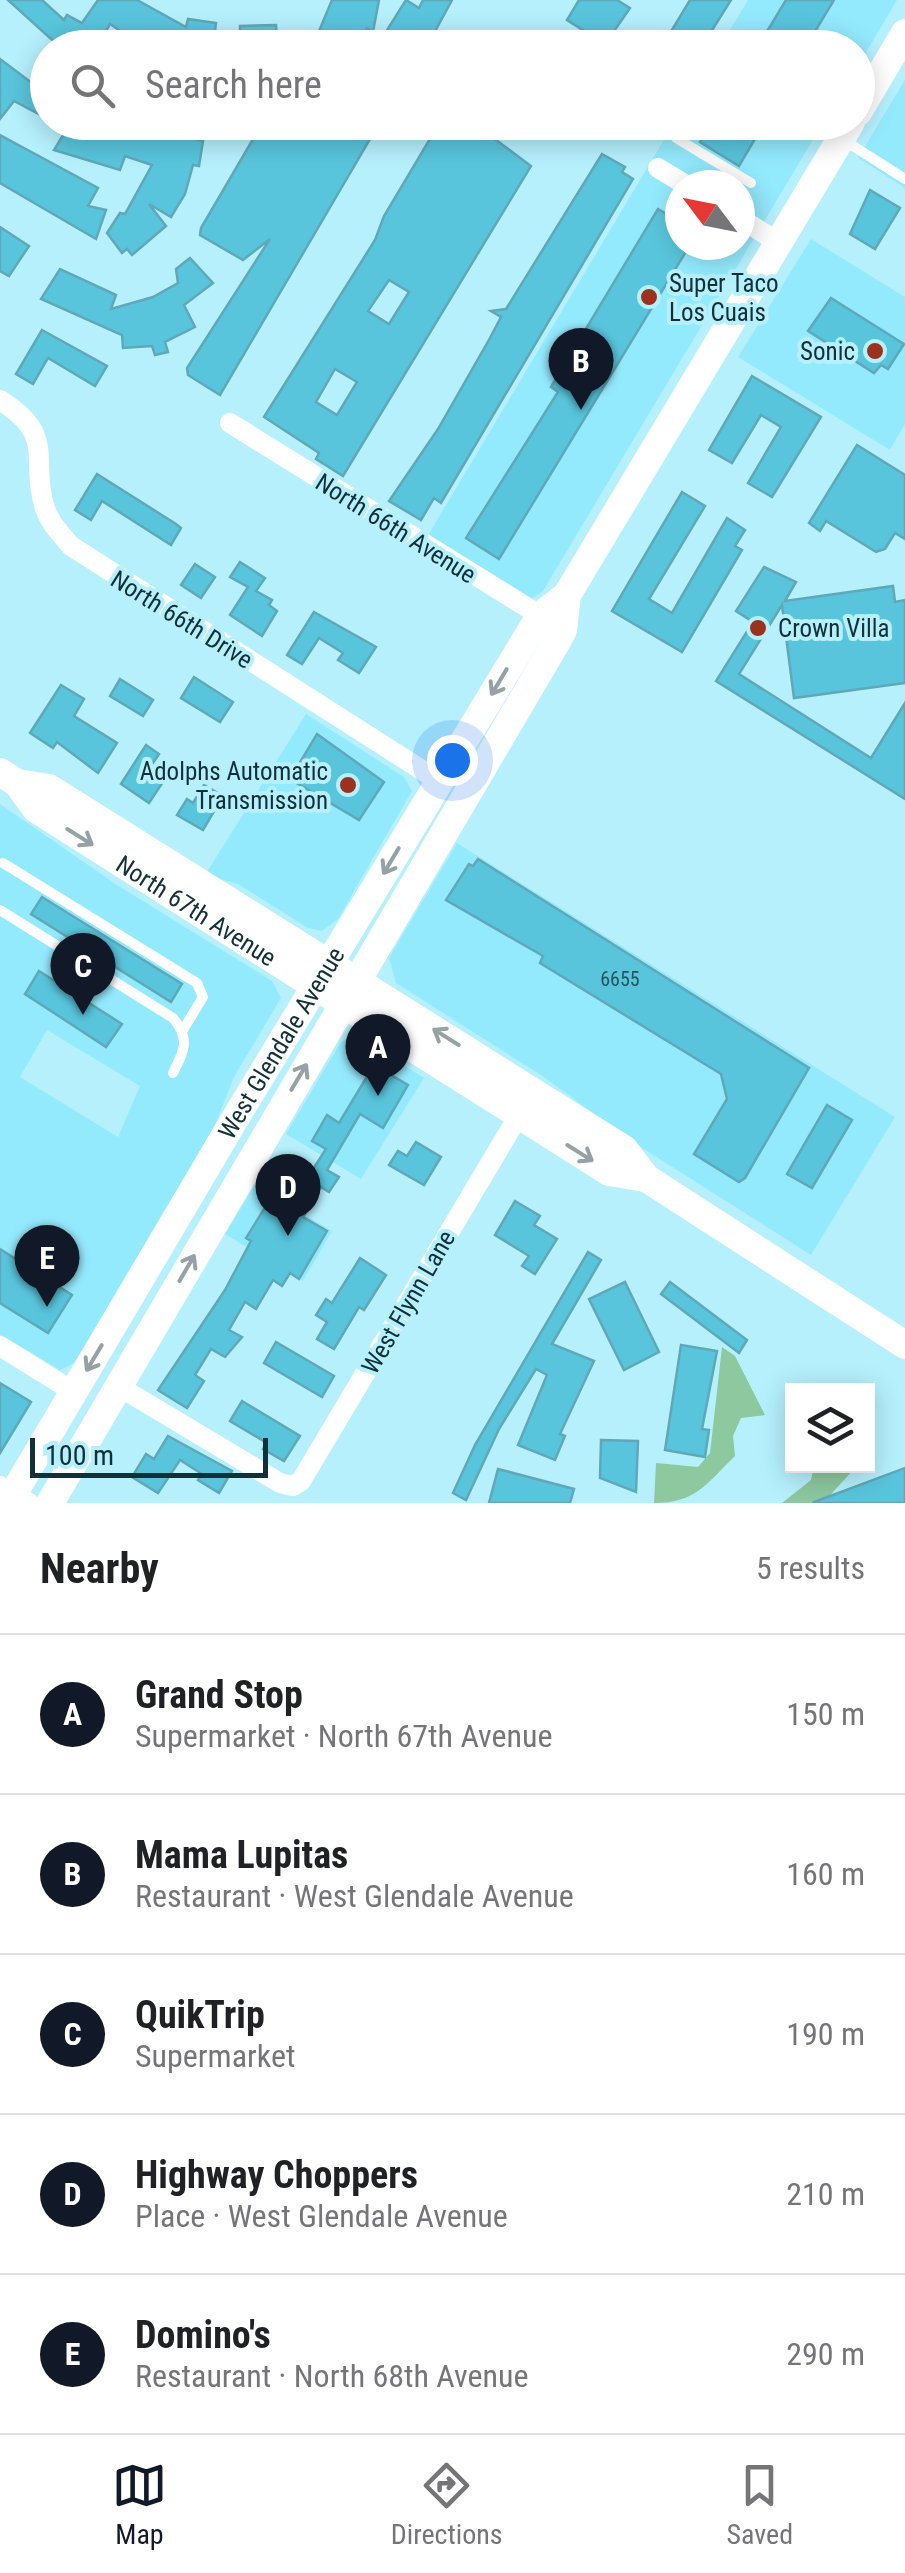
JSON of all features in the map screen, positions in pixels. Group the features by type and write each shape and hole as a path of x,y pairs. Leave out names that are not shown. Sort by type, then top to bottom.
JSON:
{"main road":[{"path":"875,83 905,33"},
{"name":"West Glendale Avenue","path":"50,1503 349,992 568,594 841,140"},
{"name":"West Glendale Avenue","path":"13,1497 440,781 552,623"},
{"name":"North 67th Avenue","path":"8,777 49,788 349,992 624,1149 646,1178 905,1345"},
{"name":"North 67th Avenue","path":"349,992 519,1115 609,1172 646,1178"},
{"path":"118,1386 126,1344 152,1298 148,1289 138,1283"}],"street":[{"path":"658,168 665,172"},
{"path":"755,227 779,242"},
{"name":"North 66th Drive","path":"0,400 32,429 42,458 43,503 70,546 440,781"},
{"name":"North 66th Avenue","path":"230,423 552,623"},
{"name":"West Flynn Lane","path":"290,1494 308,1474 519,1115"},
{"path":"0,1346 74,1392"},
{"path":"118,1386 290,1494"}],"lane":[{"path":"679,140 729,170"},
{"path":"857,140 905,178"},
{"path":"3,863 197,982 204,998 184,1030"},
{"path":"0,910 173,1018 184,1030 186,1047 173,1073"}],"shaded area":[{"path":"748,0 897,0 875,37 875,30 730,30"},
{"path":"905,80 905,188 858,158 869,140 875,140 875,130"},
{"path":"664,140 813,140 755,237 755,170 665,170 665,260 741,260 543,591 531,599 427,537"},
{"path":"811,239 905,297 905,424 890,450 738,357"},
{"path":"306,714 404,777 412,791 338,919 322,931 308,928 238,884 205,875"},
{"path":"0,804 117,885 272,981 281,998 234,1077 215,1125 78,1361 60,1370 0,1334","holes":["47,1030 140,1086 118,1137 20,1077"]},
{"path":"457,843 895,1117 811,1255 625,1137 544,1077 396,983 389,958"},
{"path":"350,1037 361,1038 424,1078 361,1179 286,1134 340,1043"},
{"path":"255,1185 332,1231 303,1281 225,1234"}],"green space":[{"path":"722,1347 735,1356 765,1415 741,1418 733,1436 735,1456 708,1483 680,1500 654,1503 656,1463 698,1467 710,1453"},
{"path":"812,1473 850,1473 823,1503 782,1503 811,1480"}],"building":[{"path":"8,0 42,0 64,20 67,15 82,23 98,0 137,0 186,27 188,19 216,23 215,30 119,30 110,24 106,30 41,30"},
{"path":"332,0 379,0 373,30 320,30"},
{"path":"406,0 419,8 423,0 452,0 436,30 387,30"},
{"path":"579,0 617,0 630,8 615,30 583,30 567,20"},
{"path":"690,0 731,0 712,30 672,30"},
{"path":"786,0 834,0 816,30 768,30"},
{"path":"276,25 276,30 240,30 240,26"},
{"path":"0,59 30,82 30,109 14,101 0,119"},
{"path":"0,135 98,188 88,206 106,210 96,239 0,183"},
{"path":"60,140 203,141 199,166 193,165 185,194 171,217 149,204 166,226 132,255 127,249 122,253 107,233 120,213 125,214 152,165 125,156 120,170 54,150"},
{"path":"252,140 369,140 220,395 188,375 187,368 270,239 243,260 200,235"},
{"path":"429,140 496,140 531,166 343,476 316,459 319,453 264,417 375,240 384,216","holes":["389,280 409,292 389,324 368,311","335,369 357,382 337,415 316,402"]},
{"path":"701,140 754,140 739,166"},
{"path":"602,154 625,167 622,172 633,179 441,503 434,498 421,520 389,501 438,429 490,338 501,317 491,311 506,309"},
{"path":"870,190 900,208 875,249 850,234"},
{"path":"658,209 665,213 665,260 681,260 499,559 466,538 558,392 551,387"},
{"path":"0,227 29,246 9,276 0,271"},
{"path":"190,258 213,283 184,305 195,327 165,342 168,352 155,355 152,346 123,348 122,335 41,299 60,269 116,295 111,309 153,297 178,283 176,269"},
{"path":"831,298 904,344 888,369 881,365 874,373 808,331"},
{"path":"42,330 107,366 95,386 48,358 33,384 16,374"},
{"path":"752,376 821,417 772,497 748,483 781,427 761,415 732,463 709,450"},
{"path":"857,445 905,475 905,539 895,533 885,549 876,552 826,521 820,531 809,523"},
{"path":"97,474 181,528 171,545 102,501 91,520 75,510"},
{"path":"682,492 705,506 649,599 672,613 727,518 745,530 735,546 742,550 682,652 612,611"},
{"path":"240,562 265,578 256,591 272,600 269,605 277,611 262,636 230,615 248,587 230,577"},
{"path":"195,564 215,577 201,598 181,585"},
{"path":"764,567 796,582 785,601 893,586 895,602 905,600 905,683 794,698 782,605 739,674 871,758 905,703 905,799 716,681 753,622 736,611"},
{"path":"314,612 376,647 359,673 338,660 343,653 319,638 302,664 287,655"},
{"path":"194,677 233,702 220,722 181,698"},
{"path":"120,679 153,700 143,716 110,696"},
{"path":"61,685 84,699 74,716 117,743 98,773 57,742 53,748 30,733"},
{"path":"317,734 384,782 359,820 290,779"},
{"path":"146,745 159,754 149,769 165,779 149,803 121,784"},
{"path":"204,785 223,796 203,830 177,815 187,799 193,803"},
{"path":"478,859 809,1068 745,1178 739,1182 694,1154 727,1099 721,1074 540,963 543,956 446,900 469,864 473,866"},
{"path":"42,897 182,984 171,1002 31,914"},
{"path":"39,971 122,1024 106,1047 25,994"},
{"path":"374,1065 408,1085 383,1128 360,1114 327,1170 339,1177 329,1192 321,1187 303,1217 327,1231 299,1279 290,1273 282,1286 273,1280 256,1309 245,1302 229,1330 242,1337 225,1357 211,1349 195,1375 204,1381 187,1408 158,1390 225,1290 251,1241 246,1238 291,1166 308,1177 326,1149 312,1141 327,1115 339,1123"},
{"path":"827,1105 852,1120 812,1188 787,1174"},
{"path":"416,1142 441,1157 424,1185 389,1165 398,1151 407,1156"},
{"path":"515,1201 540,1216 534,1225 557,1239 535,1274 522,1266 529,1256 495,1235"},
{"path":"0,1249 72,1295 48,1333 0,1303"},
{"path":"588,1252 601,1260 552,1344 594,1361 560,1434 565,1436 555,1460 518,1445 547,1375 536,1369 499,1429 466,1500 453,1493 475,1445"},
{"path":"360,1258 386,1275 364,1310 359,1307 334,1349 317,1339 327,1322 316,1315 326,1299 332,1303"},
{"path":"625,1282 659,1352 624,1370 589,1299"},
{"path":"670,1282 747,1340 739,1353 661,1294"},
{"path":"276,1342 334,1376 322,1397 264,1363"},
{"path":"681,1345 717,1351 702,1429 709,1430 705,1457 665,1450"},
{"path":"0,1383 31,1402 0,1453"},
{"path":"242,1401 300,1436 284,1461 263,1449 267,1443 230,1421"},
{"path":"168,1436 232,1471 219,1493 198,1480 202,1474 180,1460 158,1493 132,1477 146,1454 154,1459"},
{"path":"601,1440 638,1441 636,1492 600,1478"},
{"path":"905,1468 905,1503 814,1502"},
{"path":"498,1469 574,1489 570,1503 489,1503"}],"place":[{"name":"Super Taco Los Cuais","path":"649,297"},
{"name":"Sonic","path":"875,351"},
{"name":"Mama Lupitas","path":"581,410"},
{"name":"Crown Villa","path":"758,628"},
{"name":"Adolphs Automatic Transmission","path":"348,785"},
{"name":"QuikTrip","path":"83,1015"},
{"name":"Grand Stop","path":"378,1096"},
{"name":"Highway Choppers","path":"288,1236"},
{"name":"Domino's","path":"47,1307"}]}
